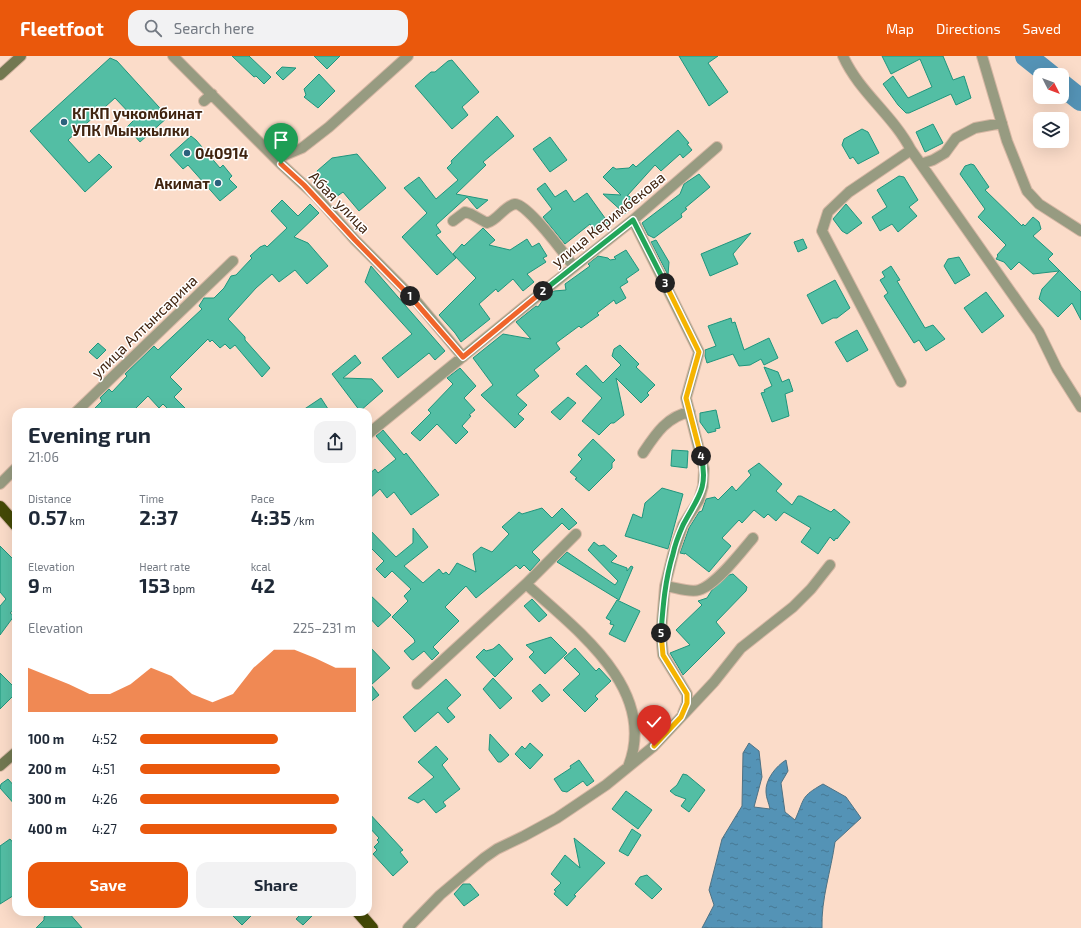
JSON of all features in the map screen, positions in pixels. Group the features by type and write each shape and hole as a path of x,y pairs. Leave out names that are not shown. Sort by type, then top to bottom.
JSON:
{"highway":[{"path":"0,506 12,520"},
{"path":"362,916 372,928"}],"street":[{"path":"0,75 21,56"},
{"name":"Абая улица","path":"173,56 208,98 313,193 355,240 417,302 463,357"},
{"path":"272,155 282,156 302,148 329,127 408,56"},
{"path":"843,56 849,70 903,133 911,150 1039,332 1057,369 1081,408"},
{"path":"982,56 1007,141 1027,191 1039,204 1081,231"},
{"path":"921,164 933,160 945,153 956,138 975,128 1002,123"},
{"name":"улица Керимбекова","path":"372,431 633,220 717,147"},
{"path":"901,382 822,231 828,212 849,192 911,150"},
{"path":"453,221 465,212 487,223 514,204 520,204 530,213 574,267"},
{"path":"633,220 699,352 686,398 704,469 703,486 698,500 683,525 673,554 665,586 661,634 662,645 667,663 687,694 685,710 681,717"},
{"name":"улица Алтынсарина","path":"80,408 233,261"},
{"path":"643,453 668,421 681,413 690,412"},
{"path":"0,484 12,472"},
{"path":"417,684 526,584 576,534"},
{"path":"665,586 699,590 719,576 753,538"},
{"path":"408,928 440,895 484,858 497,849 557,818 627,769 654,746 714,682 740,648 793,607 811,589 830,565"},
{"path":"526,584 599,653 622,684 635,728 632,756 627,769"},
{"path":"0,766 12,756"}],"water":[{"path":"749,743 759,751 762,777 754,807 770,809 766,794 767,783 775,770 786,760 788,771 781,783 785,812 795,820 802,802 807,795 823,784 846,797 861,818 835,842 823,906 822,928 702,928 714,905 709,890 722,839 742,806 743,753"}],"building":[{"path":"232,56 249,56 271,77 264,84 256,76 254,77"},
{"path":"314,56 340,56 327,69"},
{"path":"679,56 718,56 708,63 728,92 709,106"},
{"path":"882,56 943,56 953,80 964,76 971,98 956,105 951,94 906,113 898,105 883,84 893,76 908,98 932,87 920,59 891,74"},
{"name":"КГКП учкомбинат УПК Мынжылки","path":"110,58 117,61 168,117 140,142 127,127 135,119 115,98 68,140 89,163 99,154 112,167 85,192 30,131"},
{"path":"452,60 479,92 462,107 468,115 452,129 415,86 431,72 435,72 448,61"},
{"path":"282,67 296,68 283,80 276,73"},
{"path":"319,74 335,91 318,108 304,97 306,95 304,89"},
{"path":"497,116 514,136 483,162 486,165 456,194 488,200 477,209 467,197 436,225 441,232 436,235 456,258 437,275 402,237 427,213 404,188 419,177 436,199 458,180 447,168 452,163 451,161"},
{"path":"933,124 943,143 925,152 916,132"},
{"path":"862,129 868,132 879,153 858,164 853,157 850,159 842,145 844,139"},
{"path":"678,130 689,143 687,144 692,150 683,158 680,154 661,171 655,165 627,196 629,196 636,203 625,214 603,194 621,195 603,177 613,167 616,169 629,168 633,164 636,167"},
{"path":"191,136 220,168 223,165 232,176 229,179 237,187 220,201 188,165 183,169 170,155"},
{"path":"550,137 567,160 550,172 533,149"},
{"path":"357,154 386,188 359,211 343,192 336,197 330,191 327,183 319,179 320,175 317,171 332,158"},
{"path":"971,164 974,165 989,187 985,190 1022,226 1023,224 1025,226 1033,217 1039,222 1041,229 1033,236 1053,254 1048,259 1081,292 1081,320 1072,303 1058,317 1039,299 1042,289 1059,271 1033,274 1019,262 1011,270 1004,262 996,259 998,256 997,255 1006,245 978,217 985,209 960,174 965,166"},
{"path":"699,174 710,187 685,208 687,209 681,214 682,217 654,238 648,235 642,223 680,194 684,184"},
{"path":"899,176 904,177 918,200 909,207 917,216 898,232 892,224 880,231 872,217 887,207 877,190"},
{"path":"545,183 555,197 566,190 574,202 587,193 610,225 597,234 590,224 565,244 543,217 552,209 537,189"},
{"path":"282,200 298,216 310,204 319,213 294,237 308,243 328,266 307,284 295,270 279,282 272,274 256,288 228,319 270,368 262,377 235,345 230,349 225,344 220,348 212,340 210,342 208,339 170,377 182,389 174,397 185,408 167,408 163,404 159,408 148,396 136,408 95,408 102,401 100,398 109,389 112,392 127,376 125,374 154,346 158,350 202,309 199,306 204,298 214,298 224,288 231,276 236,275 252,258 250,256 260,247 265,245 267,247 287,228 271,211"},
{"path":"846,204 862,223 847,234 842,231 833,219"},
{"path":"483,228 495,240 489,245 510,250 527,239 532,247 539,243 547,256 543,258 546,262 527,274 534,282 523,291 513,279 498,292 496,289 479,304 490,319 461,342 439,315 476,278 453,254 462,244 464,246"},
{"path":"751,233 733,254 738,264 710,276 701,254"},
{"path":"803,239 807,248 798,252 794,242"},
{"path":"656,240 669,262 668,275 651,242"},
{"path":"626,250 639,270 626,279 628,282 620,287 626,298 616,304 614,300 597,313 599,315 581,328 579,326 556,343 560,349 534,370 539,376 516,395 527,405 518,414 524,419 515,428 481,395 493,385 473,358 503,334 531,339 516,322 536,306 538,307 543,300 554,291 566,290 565,284 590,266 588,264 598,256 608,258 610,260 616,259 614,257"},
{"path":"959,257 970,275 955,284 944,266 948,259"},
{"path":"371,266 445,351 435,360 429,353 398,378 382,358 412,334 365,282"},
{"path":"891,266 900,280 897,281 925,328 933,325 945,339 926,351 919,340 914,343 884,296 888,293 880,280 885,277 882,272"},
{"path":"835,280 850,308 837,318 833,318 822,324 807,295"},
{"path":"986,292 1004,316 982,333 964,308"},
{"path":"731,318 732,323 735,322 744,350 769,338 778,358 764,365 761,359 750,365 739,366 733,354 707,363 705,350 716,346 708,326"},
{"path":"857,330 868,350 847,362 835,342"},
{"path":"98,343 106,350 97,359 89,352"},
{"path":"620,345 639,364 636,367 655,385 647,393 649,395 641,403 616,378 624,415 614,423 611,423 599,435 582,421 602,398 576,374 586,365 603,383 621,365 612,356 614,349"},
{"path":"355,355 361,363 343,378 372,379 383,391 363,408 358,408 332,374"},
{"path":"764,367 778,372 782,382 789,379 793,391 785,394 789,416 772,422 761,393 765,392 764,390 772,386"},
{"path":"460,368 476,386 464,398 475,410 469,415 471,416 462,426 468,432 456,444 437,424 420,441 411,433 431,413 428,410 453,384 447,378"},
{"path":"568,397 576,403 560,420 551,412"},
{"path":"321,398 327,408 306,408"},
{"path":"716,410 720,428 715,429 716,431 708,433 700,422 700,413"},
{"path":"383,430 404,455 406,453 439,495 411,515 394,492 387,498 380,489 372,496 372,472 375,469 378,473 396,459 376,436"},
{"path":"593,439 615,460 612,463 612,468 589,491 575,479 577,478 570,472 582,459 578,455"},
{"path":"672,450 688,451 687,468 671,466"},
{"path":"759,463 782,484 776,491 792,505 798,496 801,496 831,512 834,509 850,522 837,539 836,538 834,541 830,537 818,554 801,542 811,528 784,512 776,521 768,514 764,518 754,510 742,523 739,520 722,538 731,546 709,572 685,553 680,553 689,528 699,512 702,511 706,499 715,497 718,500 732,486 736,491 751,475 748,471"},
{"path":"662,488 683,494 668,549 625,536 633,514 642,518 645,503"},
{"path":"542,508 552,518 562,508 577,523 569,530 562,523 532,552 540,560 530,571 524,565 520,569 516,565 476,598 466,586 445,607 459,621 433,647 439,653 432,660 424,651 413,660 411,659 404,651 415,642 414,639 392,617 408,601 404,596 411,589 392,571 385,578 376,569 384,561 372,549 372,532 396,557 413,543 413,528 428,547 404,566 423,583 439,569 443,574 446,572 449,575 457,563 476,572 473,554 481,547 492,552 509,534 502,527 519,512 522,514"},
{"path":"594,542 599,546 604,545 617,556 611,562 627,568 627,571 631,566 633,567 619,600 557,562 567,552 615,585 618,581 588,550"},
{"path":"0,546 12,558 12,611 10,613 12,614 12,619 0,635 0,606 6,599 0,592"},
{"path":"733,574 747,587 746,591 716,622 725,633 683,675 670,653 690,645 676,630 702,605 698,601 707,598 712,590 729,575"},
{"path":"372,597 391,615 378,627 372,620"},
{"path":"532,599 547,615 539,622 524,606"},
{"path":"617,600 640,611 625,642 609,634 614,625 610,624 611,621 606,618"},
{"path":"551,637 567,653 545,674 529,657 534,652 526,645"},
{"path":"499,644 513,659 495,677 476,657 484,649 486,651 493,649"},
{"path":"575,648 596,671 599,668 611,681 595,696 598,699 585,712 563,690 580,674 564,658"},
{"path":"372,649 390,668 372,684"},
{"path":"0,673 12,685 12,697 0,709"},
{"path":"493,678 512,698 500,709 483,689"},
{"path":"446,679 461,695 447,708 455,717 448,723 438,712 415,732 403,717"},
{"path":"540,684 550,695 542,702 532,691"},
{"path":"372,686 379,695 372,701"},
{"path":"490,734 509,755 501,762 498,762 489,750"},
{"path":"530,743 543,755 530,769 515,754 522,746 525,749"},
{"path":"436,746 448,759 442,765 460,789 443,802 446,806 436,813 424,799 418,803 408,798 434,777 418,762"},
{"path":"579,760 594,781 587,786 583,781 567,792 562,791 554,779 571,768 570,766"},
{"path":"683,774 687,775 705,790 689,812 681,806 686,799 675,795 670,791 677,785"},
{"path":"8,779 12,784 12,802 0,788 1,784"},
{"path":"626,791 652,810 638,829 612,809"},
{"path":"372,816 403,850 400,852 408,862 393,876 373,854 377,850 374,847 379,842 377,840 379,838 372,830"},
{"path":"632,829 641,835 628,856 619,851"},
{"path":"574,838 605,863 574,895 576,896 567,906 554,894 556,891 554,890 561,883 551,874 565,855 580,868"},
{"path":"10,839 12,841 12,896 0,904 0,846"},
{"path":"647,875 662,889 652,899 635,884 640,877"},
{"path":"463,884 470,884 479,895 464,906 454,894"},
{"path":"72,916 82,928 36,928 44,920 44,917"},
{"path":"233,916 251,916 242,925"},
{"path":"299,916 312,916 303,925 296,919"}],"waterway":[{"path":"1026,56 1041,68"},
{"path":"1069,91 1081,100"}],"place":[{"name":"КГКП учкомбинат УПК Мынжылки","path":"64,122"},
{"name":"040914","path":"187,153"},
{"name":"Акимат","path":"218,183"}],"route":[{"path":"281,164 317,198 355,240 417,302 463,357 633,220 699,352 694,375 686,398 704,469 703,486 698,500 683,525 673,554 665,586 661,634 663,655 683,686 687,694 687,703 681,717 654,746"}]}
